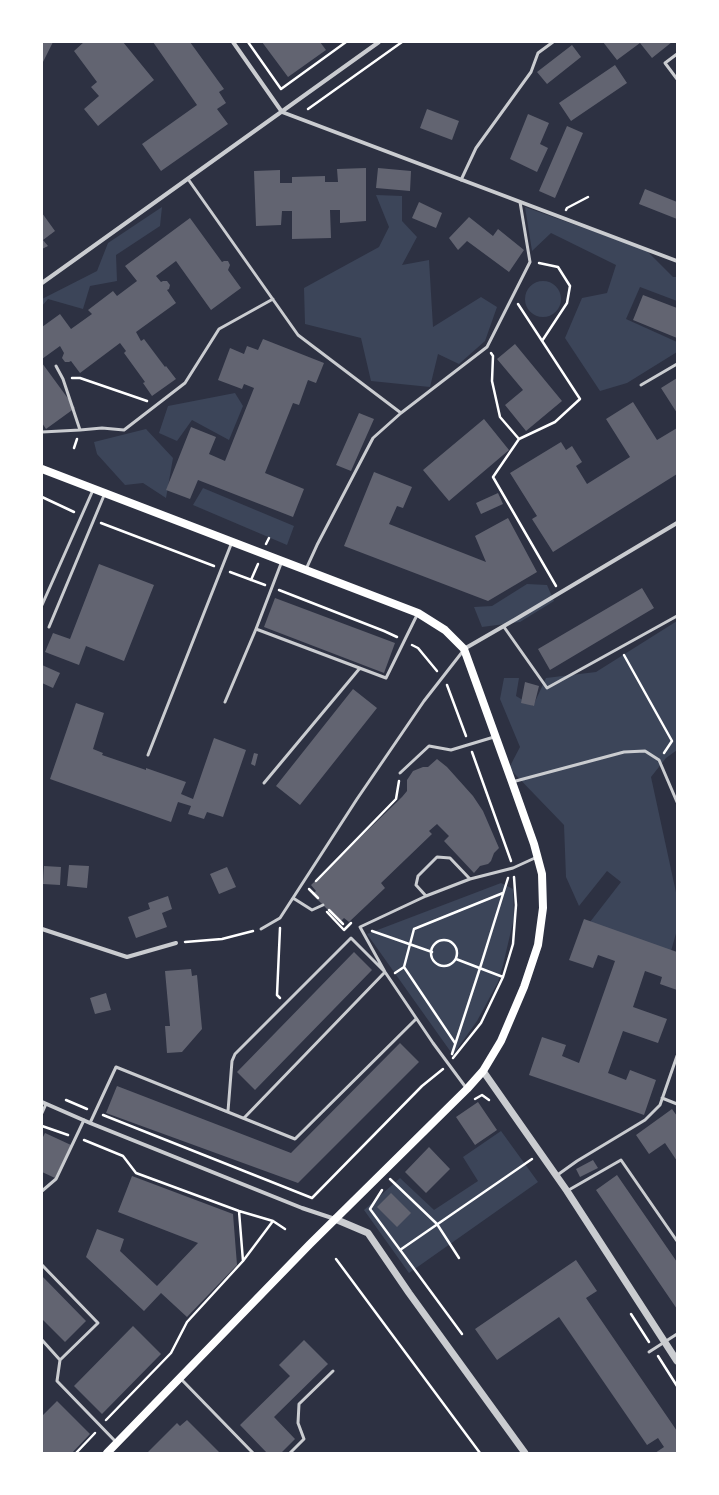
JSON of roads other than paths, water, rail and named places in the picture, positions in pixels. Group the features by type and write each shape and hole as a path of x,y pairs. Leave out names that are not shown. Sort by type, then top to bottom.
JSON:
{"main road":[{"path":"42,469 418,613 445,630 464,649 512,782 538,857 542,874 543,908 538,945 524,987 501,1041 483,1071 467,1089 335,1219 107,1453"}],"street":[{"path":"233,42 282,112 677,261"},
{"path":"42,283 379,42"},
{"path":"464,649 504,627 677,523"},
{"path":"42,929 127,957 176,943"},
{"path":"483,1071 567,1191 677,1361"},
{"path":"44,1103 90,1123 368,1233 409,1293 525,1453"}],"lane":[{"path":"461,180 476,148 530,72 538,53 553,42"},
{"path":"677,54 665,62 677,79"},
{"path":"188,179 298,336 401,413"},
{"path":"306,570 316,545 373,438 401,413 487,347 530,262 520,202"},
{"path":"42,432 102,428 124,430 185,383 218,329 273,299"},
{"path":"641,385 677,364"},
{"path":"56,366 63,378 80,430"},
{"path":"42,605 93,489"},
{"path":"49,627 105,493"},
{"path":"148,755 232,542"},
{"path":"225,702 256,629 282,561"},
{"path":"256,629 386,678 418,613"},
{"path":"504,627 547,688 677,616"},
{"path":"261,929 280,918 357,799 424,701 464,649"},
{"path":"264,783 360,668"},
{"path":"400,773 430,746 451,750 496,736"},
{"path":"512,782 624,752 645,751 659,760 677,802"},
{"path":"426,896 416,885 418,876 437,857 450,858 470,879"},
{"path":"467,1089 416,1019 385,972 360,927 426,896 470,879 513,868 538,857"},
{"path":"293,898 312,910 322,906"},
{"path":"228,1112 232,1062 235,1054 351,938 385,972"},
{"path":"244,1118 385,972"},
{"path":"90,1123 116,1067 295,1139 416,1019"},
{"path":"556,1176 645,1120 660,1105 677,1056"},
{"path":"662,1098 677,1104"},
{"path":"42,1113 44,1103"},
{"path":"42,1190 56,1179 84,1120"},
{"path":"567,1191 621,1160 677,1241"},
{"path":"42,1265 98,1323 60,1360 57,1381 117,1443"},
{"path":"649,1352 677,1334"},
{"path":"42,1340 60,1360"},
{"path":"290,1453 304,1439 298,1423 299,1404 332,1371"},
{"path":"180,1378 253,1453"}]}
